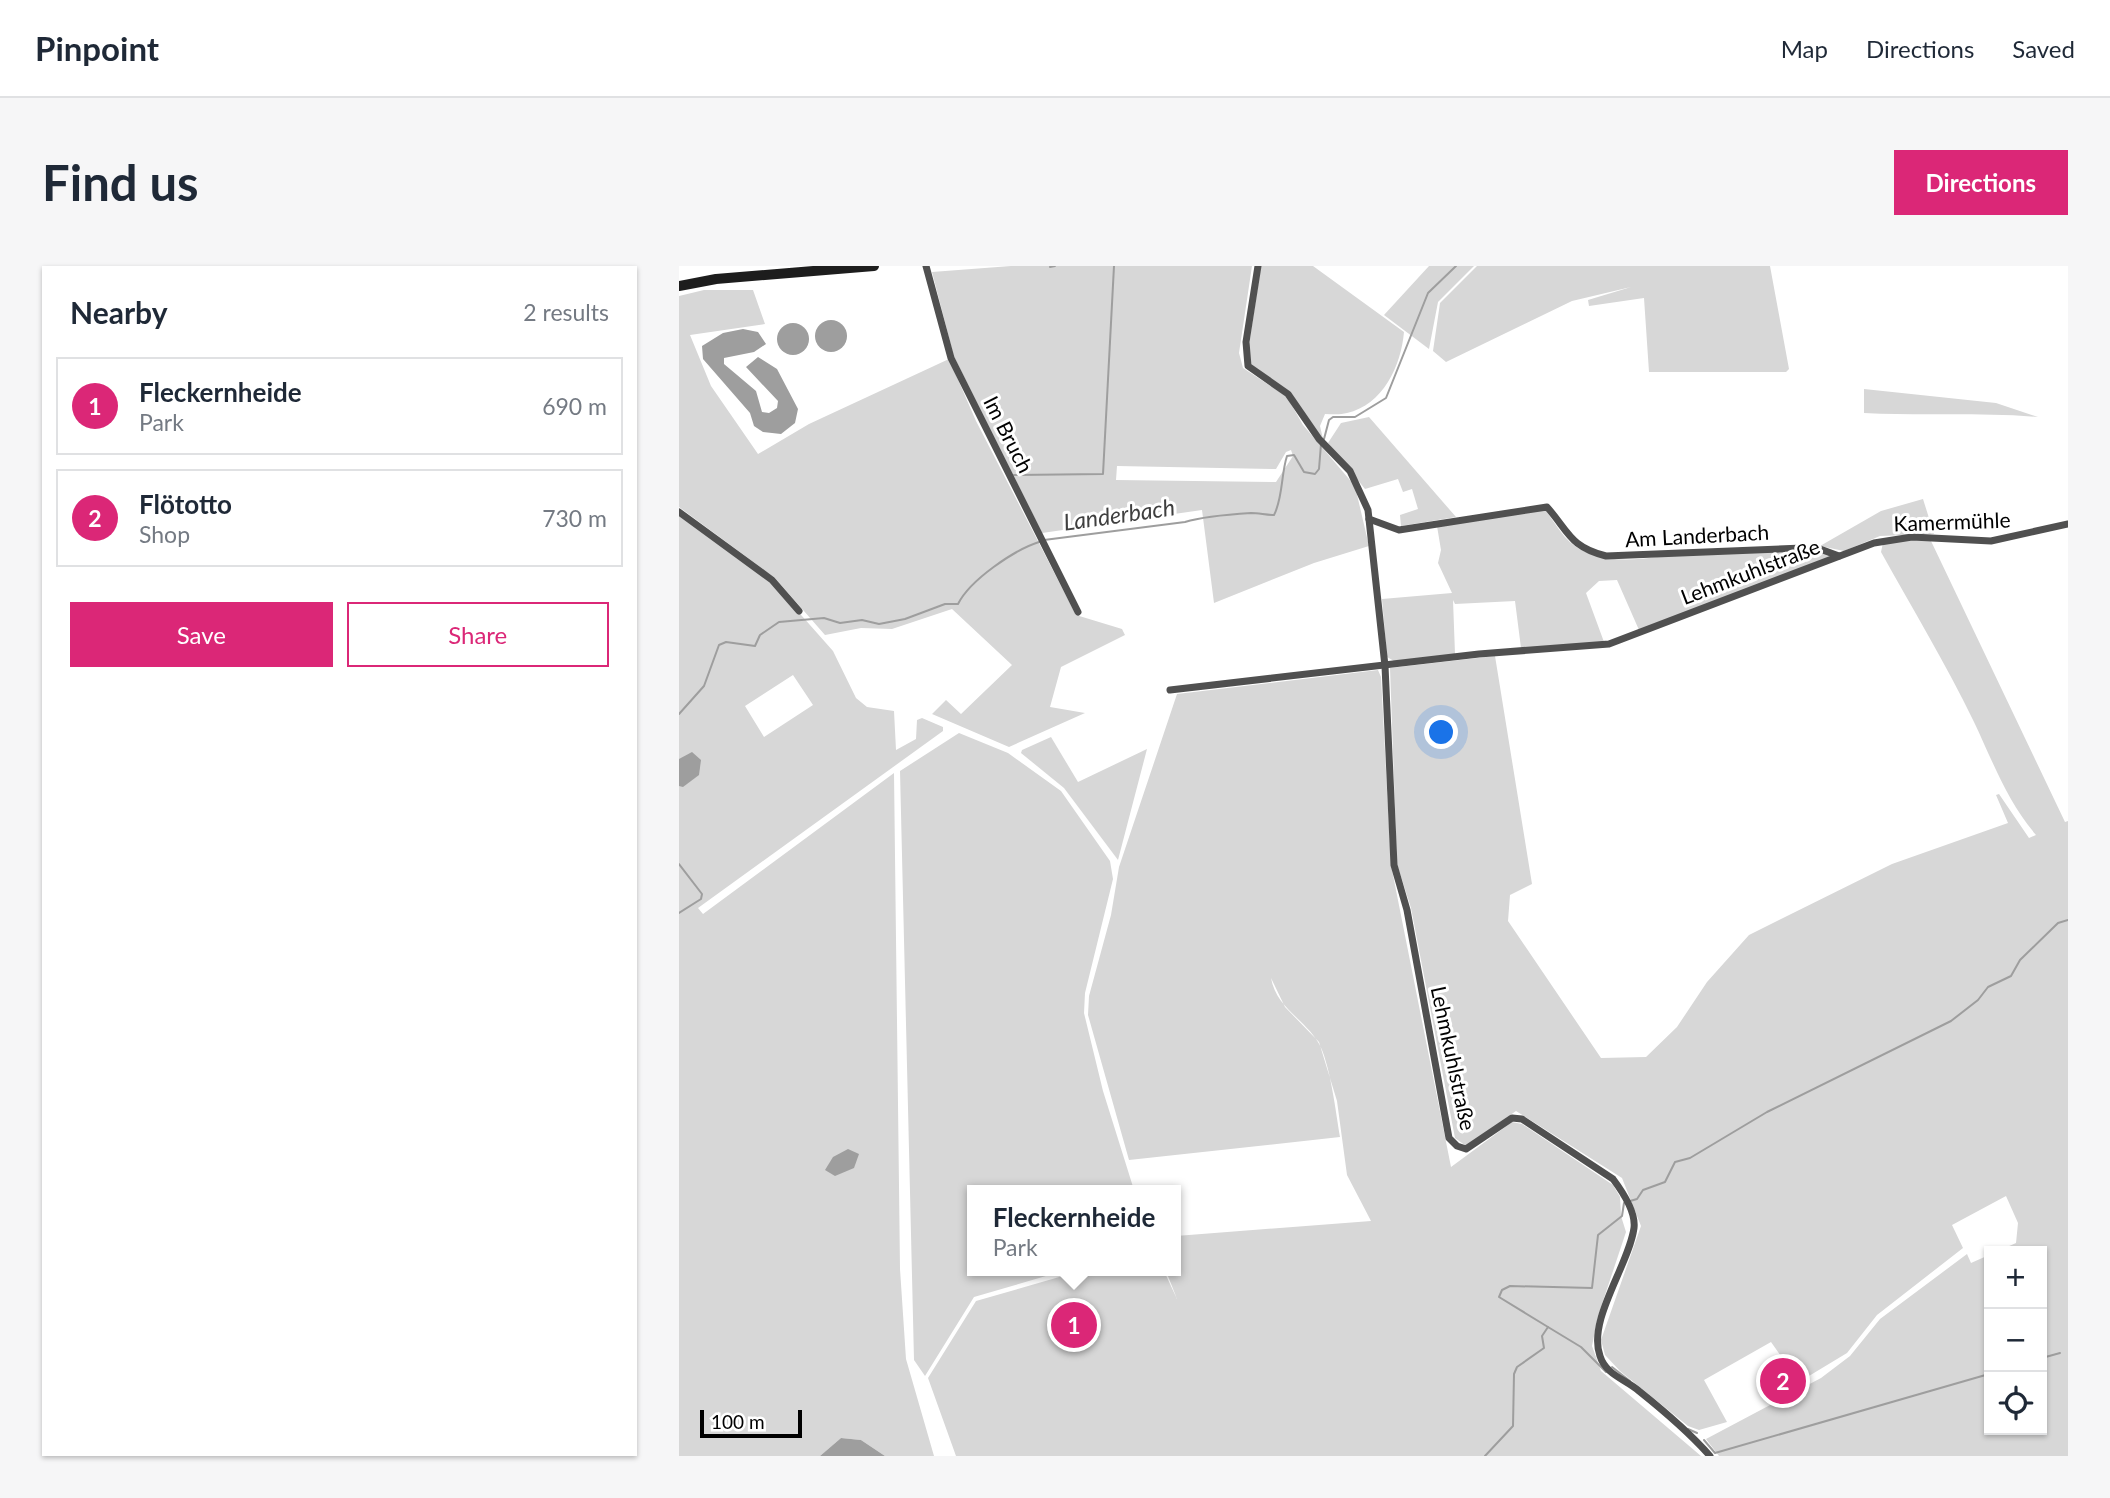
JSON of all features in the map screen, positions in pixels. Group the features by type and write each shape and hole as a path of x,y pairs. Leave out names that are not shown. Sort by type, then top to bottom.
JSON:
{"main road":[{"path":"679,286 716,279 874,266"}],"street":[{"name":"Im Bruch","path":"926,266 951,358 1078,611"},
{"name":"Lehmkuhlstraße","path":"1258,266 1246,361 1252,371 1288,394 1319,439 1350,471 1365,501 1369,519 1385,666 1394,865 1407,909 1450,1138 1457,1146 1466,1150 1512,1118 1522,1119 1612,1179 1621,1190 1634,1227 1601,1321 1597,1340 1600,1357 1616,1377 1637,1389 1710,1456"},
{"name":"Am Landerbach","path":"1369,519 1399,530 1547,507 1571,540 1593,553 1606,556 1803,548 1820,549 1839,556"},
{"path":"679,512 772,580 799,611"},
{"name":"Kamermühle","path":"1839,556 1895,538 1991,541 2068,524"},
{"name":"Lehmkuhlstraße","path":"1170,690 1609,643 1839,556"}],"shaded area":[{"path":"1011,266 1252,266 1239,353 1243,368 1287,397 1303,425 1355,486 1369,546 1314,563 1214,603 1202,510 1042,533 954,357 932,272","holes":["1291,450 1293,456 1276,482 1116,480 1117,466 1276,469 1286,452"]},
{"path":"1261,266 1313,266 1404,332 1399,358 1380,393 1360,409 1344,414 1325,414 1320,426 1323,439 1291,393 1251,365 1248,352"},
{"path":"1429,266 1474,266 1438,302 1429,349 1384,315"},
{"path":"1477,266 1770,266 1789,369 1786,372 1649,372 1644,298 1589,306 1588,300 1631,287 1572,301 1446,362 1433,351 1440,303"},
{"path":"704,290 753,290 765,324 690,335 711,386 758,454 809,424 949,359 976,421 1076,615 1122,629 1125,635 1061,667 1050,707 1085,713 1009,747 932,714 946,700 961,714 1012,665 952,609 892,629 861,628 825,635 775,578 679,507 679,296"},
{"path":"831,320 842,325 847,336 842,347 831,352 820,347 815,336 820,325"},
{"path":"793,323 804,328 809,339 804,350 793,355 782,350 777,339 782,328"},
{"path":"743,329 758,332 766,344 754,352 724,358 724,364 756,391 762,412 769,413 777,408 778,401 746,367 758,357 777,369 798,409 795,423 781,434 763,432 754,426 750,413 703,359 702,346 723,333"},
{"path":"1864,389 1996,403 2038,417 1864,413"},
{"path":"1369,417 1456,517 1401,526 1400,515 1418,509 1412,489 1403,492 1398,479 1365,489 1328,443 1341,423"},
{"path":"1923,499 1934,534 1880,536 1844,551 1820,546 1881,511"},
{"path":"1546,511 1570,542 1583,551 1616,559 1693,553 1812,551 1829,554 1829,558 1639,630 1617,580 1599,581 1586,593 1604,642 1521,648 1515,601 1455,604 1453,600 1455,654 1394,661 1387,657 1382,599 1452,593 1438,563 1441,550 1437,526"},
{"path":"679,515 771,581 833,651 856,698 867,707 894,711 896,750 916,739 917,720 922,718 943,727 943,731 698,908 703,914 894,773 900,1269 906,1359 934,1456 885,1456 861,1440 841,1438 820,1456 679,1456","holes":["793,675 813,705 764,737 745,706"]},
{"path":"1913,539 1931,541 2065,822 2068,821 2068,1456 1719,1456 1706,1439 1821,1378 1850,1356 1880,1319 1967,1254 1971,1263 1984,1257 1984,1435 2047,1435 2047,1246 2009,1246 2016,1243 2018,1223 2006,1196 1952,1225 1963,1248 1877,1315 1847,1353 1799,1382 1771,1342 1704,1380 1727,1422 1699,1430 1688,1426 1620,1371 1605,1355 1601,1340 1641,1226 1622,1178 1516,1111 1466,1146 1455,1138 1411,908 1397,864 1390,668 1495,656 1532,884 1510,895 1508,921 1601,1058 1646,1057 1677,1027 1707,982 1749,935 1892,864 2008,823 1996,795 1999,794 2029,838 2036,835 2009,795 1952,679 1881,552 1883,543"},
{"path":"1378,670 1381,677 1391,865 1451,1167 1512,1122 1522,1124 1613,1185 1620,1197 1621,1216 1626,1232 1598,1316 1592,1346 1601,1371 1701,1456 956,1456 928,1378 976,1301 1063,1276 1166,1276 1177,1299 1168,1276 1181,1276 1181,1236 1371,1221 1347,1175 1337,1101 1330,1078 1340,1137 1129,1160 1088,1015 1089,996 1111,915 1119,867 1177,694"},
{"path":"959,733 1008,753 1061,791 1110,861 1113,879 1085,993 1084,1013 1103,1091 1132,1185 967,1185 967,1276 1046,1276 974,1297 925,1376 914,1360 900,771"},
{"path":"1051,737 1078,782 1147,749 1118,860 1064,788 1021,753 1022,750"},
{"path":"692,752 701,760 699,775 683,787 679,786 679,759"},
{"path":"848,1149 859,1154 854,1168 835,1176 825,1170 833,1157"},
{"path":"841,1438 861,1440 885,1456 820,1456"}],"waterway":[{"path":"1050,267 1055,266"},
{"path":"1014,475 1103,474 1114,266"},
{"name":"Landerbach","path":"1324,439 1329,420 1333,417 1355,417 1386,398 1428,293 1456,266"},
{"name":"Landerbach","path":"1044,540 1227,515 1274,515 1287,456 1294,455 1304,472 1315,474 1319,469 1321,444"},
{"name":"Landerbach","path":"679,714 704,686 719,645 726,642 755,646 760,635 779,622 824,618 840,623 862,620 879,624 905,619 945,604 958,604 982,576 1017,552 1039,542"},
{"name":"Landerbach","path":"679,864 702,894 701,899 679,913"},
{"path":"1630,1201 1637,1199 1643,1190 1665,1182 1675,1162 1690,1158 1767,1112 1951,1021 1978,1000 1988,987 2011,976 2020,960 2058,923 2068,920"},
{"path":"1548,1327 1499,1297 1502,1290 1510,1286 1592,1288 1598,1235 1622,1216 1624,1203"},
{"path":"1485,1456 1513,1426 1514,1374 1517,1367 1544,1348 1542,1336 1548,1327 1581,1347 1606,1372"},
{"path":"2047,1357 2060,1353"},
{"path":"1612,1367 1630,1381"},
{"path":"1704,1440 1715,1453 1984,1375"},
{"path":"1688,1429 1697,1433"}],"place":[{"name":"Fleckernheide","path":"1074,1325"},
{"name":"Flötotto","path":"1783,1381"}]}
